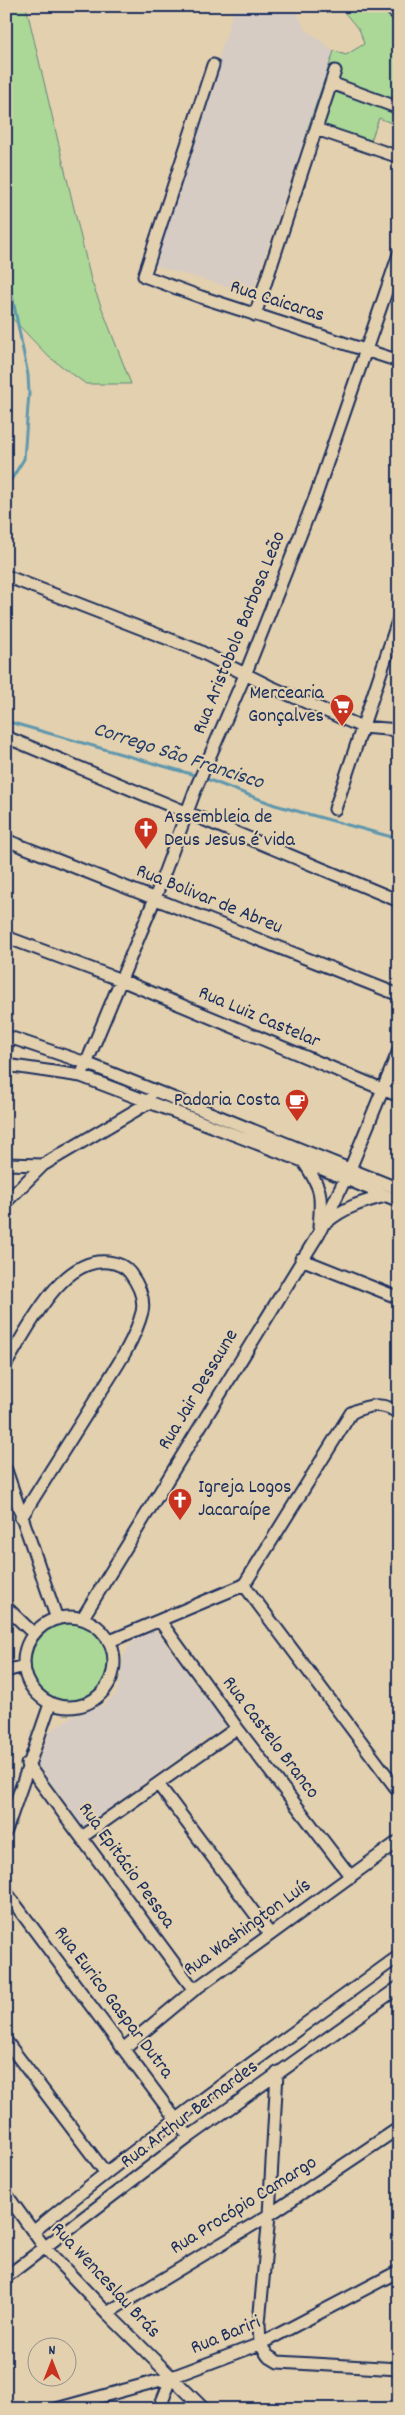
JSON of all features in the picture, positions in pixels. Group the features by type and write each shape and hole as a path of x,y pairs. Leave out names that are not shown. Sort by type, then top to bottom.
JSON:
{"street":[{"path":"388,6 399,16"},
{"name":"Rua Caicaras","path":"214,65 144,276 399,362"},
{"path":"255,315 335,71"},
{"path":"331,83 399,108"},
{"path":"316,129 399,157"},
{"name":"Rua Aristobolo Barbosa Leão","path":"81,1076 155,898 196,788 245,674 316,496 399,254"},
{"path":"6,576 197,650 245,674 362,726 399,730"},
{"path":"335,809 399,618"},
{"path":"6,737 399,901"},
{"name":"Rua Bolivar de Abreu","path":"6,840 399,995"},
{"name":"Rua Luiz Castelar","path":"6,937 121,980 399,1096"},
{"path":"6,1050 6,1036 86,1063 153,1091 303,1161 399,1189"},
{"name":"Rua Jair Dessaune","path":"82,1619 320,1230 348,1174 399,1050"},
{"path":"6,1065 81,1076 148,1102 241,1132 348,1174 385,1196 399,1201"},
{"path":"6,1202 44,1165 148,1102 153,1091"},
{"path":"303,1161 318,1183 321,1193 320,1230"},
{"path":"6,1164 44,1165"},
{"path":"320,1230 339,1212 355,1204 385,1196"},
{"path":"302,1259 399,1298"},
{"path":"6,1364 56,1286 74,1271 102,1261 114,1262 126,1268 136,1281 142,1298 143,1309 136,1328 121,1358 21,1518"},
{"path":"110,1641 244,1585 351,1413 374,1405 387,1406 399,1414"},
{"path":"6,1470 56,1619"},
{"path":"244,1585 399,1792"},
{"path":"6,1607 34,1634"},
{"path":"56,1619 82,1619 104,1633 110,1641 114,1654 114,1668 111,1681 103,1692 86,1704 73,1706 50,1704 32,1688 26,1678 24,1666 26,1647 34,1634 42,1626 56,1619"},
{"name":"Rua Castelo Branco","path":"160,1621 237,1728 351,1877"},
{"path":"6,1671 24,1666"},
{"path":"6,1831 50,1704"},
{"path":"82,1837 237,1728"},
{"name":"Rua Epitácio Pessoa","path":"28,1764 194,1990"},
{"path":"158,1784 270,1934"},
{"name":"Rua Washington Luís","path":"123,2049 194,1990 399,1841"},
{"name":"Rua Eurico Gaspar Dutra","path":"6,1892 189,2137"},
{"name":"Rua Arthur Bernardes","path":"33,2232 105,2172 176,2118 399,1956"},
{"name":"Rua Arthur Bernardes","path":"6,2277 189,2137 399,1987"},
{"path":"6,2041 105,2172"},
{"path":"277,2073 269,2215 259,2323 260,2344 268,2356 278,2362 399,2369"},
{"name":"Rua Procópio Camargo","path":"107,2313 269,2215 399,2128"},
{"name":"Rua Wenceslau Brás","path":"6,2194 45,2248 107,2313 204,2409"},
{"name":"Rua Bariri","path":"56,2409 172,2377 260,2344 399,2271"},
{"path":"159,2409 172,2377"}],"shaded area":[{"path":"235,6 294,6 305,29 334,51 252,294 153,265"},
{"path":"152,1631 157,1632 225,1725 83,1827 37,1764 50,1731 73,1716 103,1705 116,1694 121,1679 122,1660 129,1646 140,1635"}],"green space":[{"path":"6,6 26,6 91,280 131,384 86,384 49,357 6,312"},
{"path":"339,6 399,6 399,126 379,118 367,152 307,131 334,51 346,55 364,44 360,31"},
{"path":"70,1624 85,1627 98,1635 106,1648 109,1663 106,1678 98,1691 85,1699 70,1702 55,1699 42,1691 34,1678 31,1663 34,1648 42,1635 55,1627"}],"waterway":[{"path":"6,488 24,459 29,393 28,375 9,280 9,230"},
{"name":"Corrego São Francisco","path":"6,721 198,776"},
{"name":"Corrego São Francisco","path":"204,778 275,805 399,839"}],"place":[{"name":"Mercearia Gonçalves","path":"342,727"},
{"name":"Assembleia de Deus Jesus é vida","path":"146,850"},
{"name":"Padaria Costa","path":"297,1122"},
{"name":"Igreja Logos Jacaraípe","path":"180,1521"}]}
